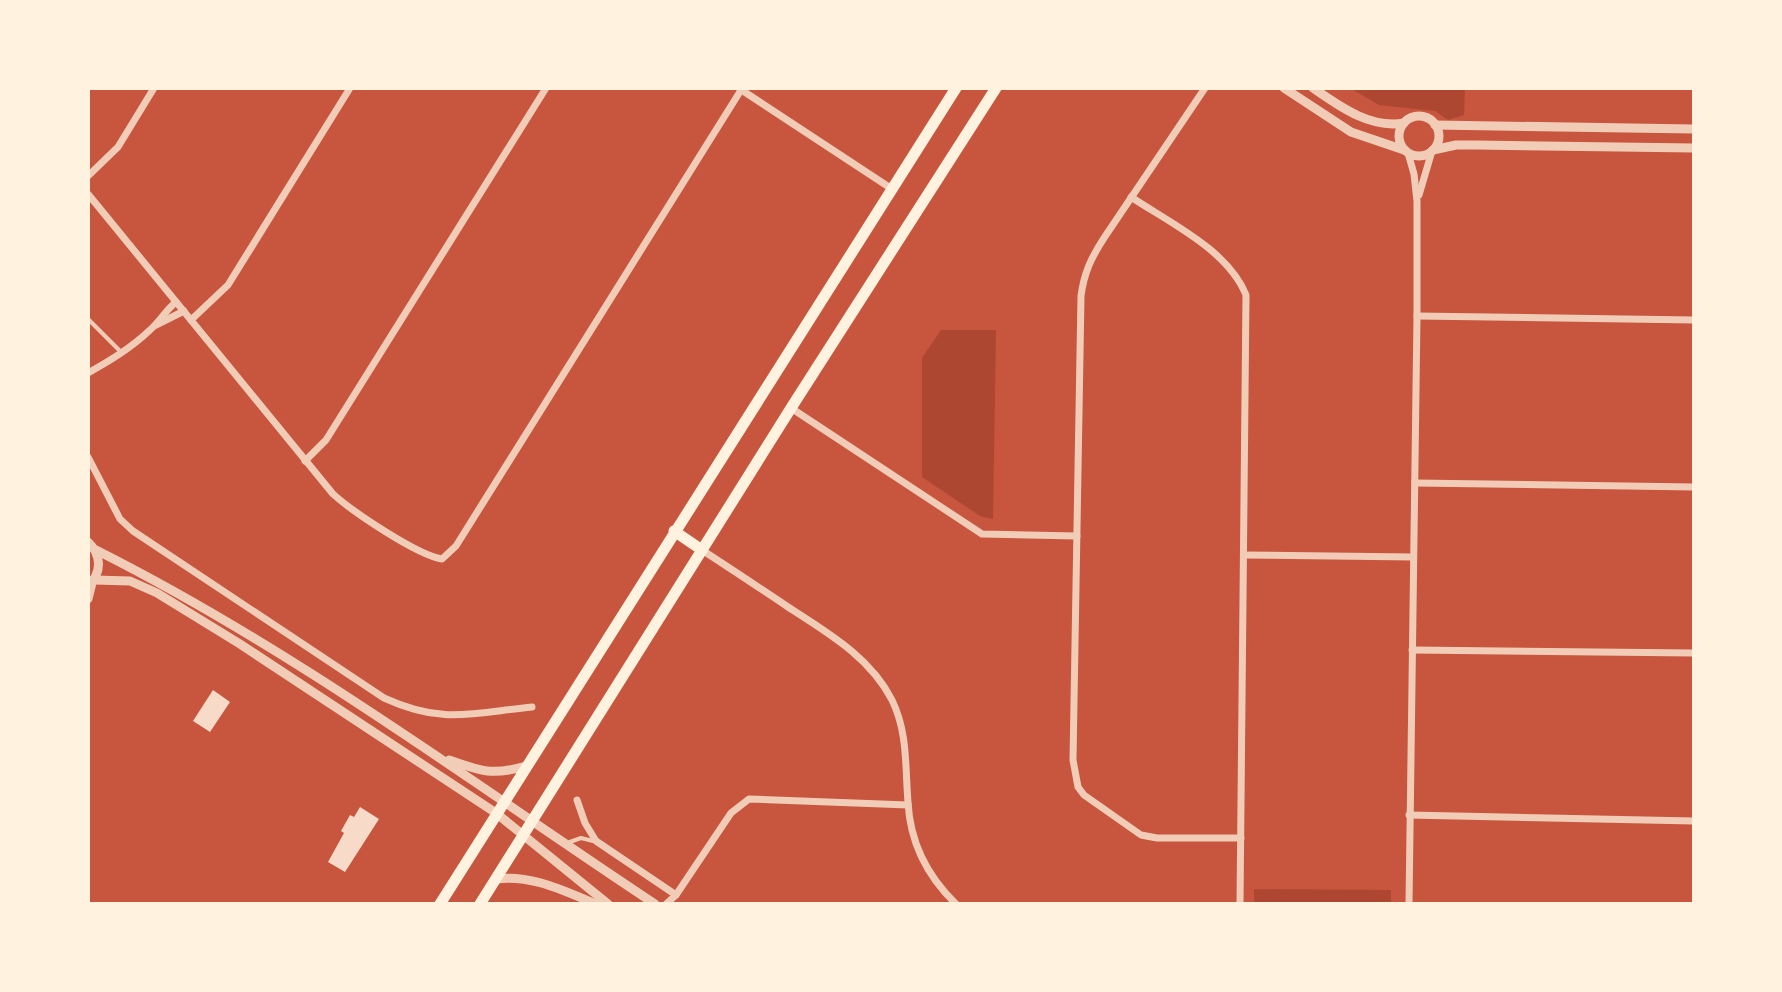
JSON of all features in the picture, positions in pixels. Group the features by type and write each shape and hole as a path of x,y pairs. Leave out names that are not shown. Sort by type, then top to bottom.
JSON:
{"main road":[{"path":"440,904 956,88"},
{"path":"480,904 996,88"},
{"path":"674,531 702,550"}],"street":[{"path":"88,176 118,147 154,88"},
{"path":"191,320 228,285 350,88"},
{"path":"305,461 326,440 546,88"},
{"path":"1205,88 1131,197 1088,264 1083,278 1073,760 1078,787 1093,803 1141,835 1157,838 1241,838"},
{"path":"1284,88 1352,132 1420,156 1456,145 1694,148"},
{"path":"1313,88 1368,119 1389,126 1419,116 1435,125 1439,137 1417,201"},
{"path":"88,194 333,494 347,506 425,554 442,559 456,546 740,89 892,189"},
{"path":"1404,123 1399,134 1417,201 1409,904"},
{"path":"1435,125 1694,129"},
{"path":"1131,197 1215,253 1240,280 1246,295 1240,904"},
{"path":"89,372 123,354 176,302"},
{"path":"154,326 184,311"},
{"path":"1417,316 1694,320"},
{"path":"791,408 982,534 1077,536"},
{"path":"88,457 120,519 133,531 384,698 426,714 448,716 469,717 532,707"},
{"path":"1415,483 1694,487"},
{"path":"88,599 99,560 91,543"},
{"path":"91,543 172,589 435,754 655,904"},
{"path":"702,550 845,645 880,679 893,703 906,743 908,805 914,839 926,868 956,904"},
{"path":"1244,555 1413,557"},
{"path":"91,583 130,581 157,593 496,813 608,904"},
{"path":"1412,650 1694,653"},
{"path":"435,754 482,772 497,774 526,766"},
{"path":"666,904 676,900 731,813 749,799 908,805"},
{"path":"577,800 585,823 596,841 676,900"},
{"path":"1409,815 1694,821"},
{"path":"496,879 516,877 545,884 596,904"}],"lane":[{"path":"88,319 123,354"},
{"path":"565,844 581,838 596,841"}],"shaded area":[{"path":"1350,88 1465,88 1464,115 1448,120 1435,111 1379,105"},
{"path":"941,330 996,330 993,519 980,516 922,477 922,358"},
{"path":"1254,889 1391,890 1391,904 1254,904"}],"building":[{"path":"213,690 230,702 210,732 193,721"},
{"path":"360,807 379,819 345,872 328,862 350,815 354,817"}]}
